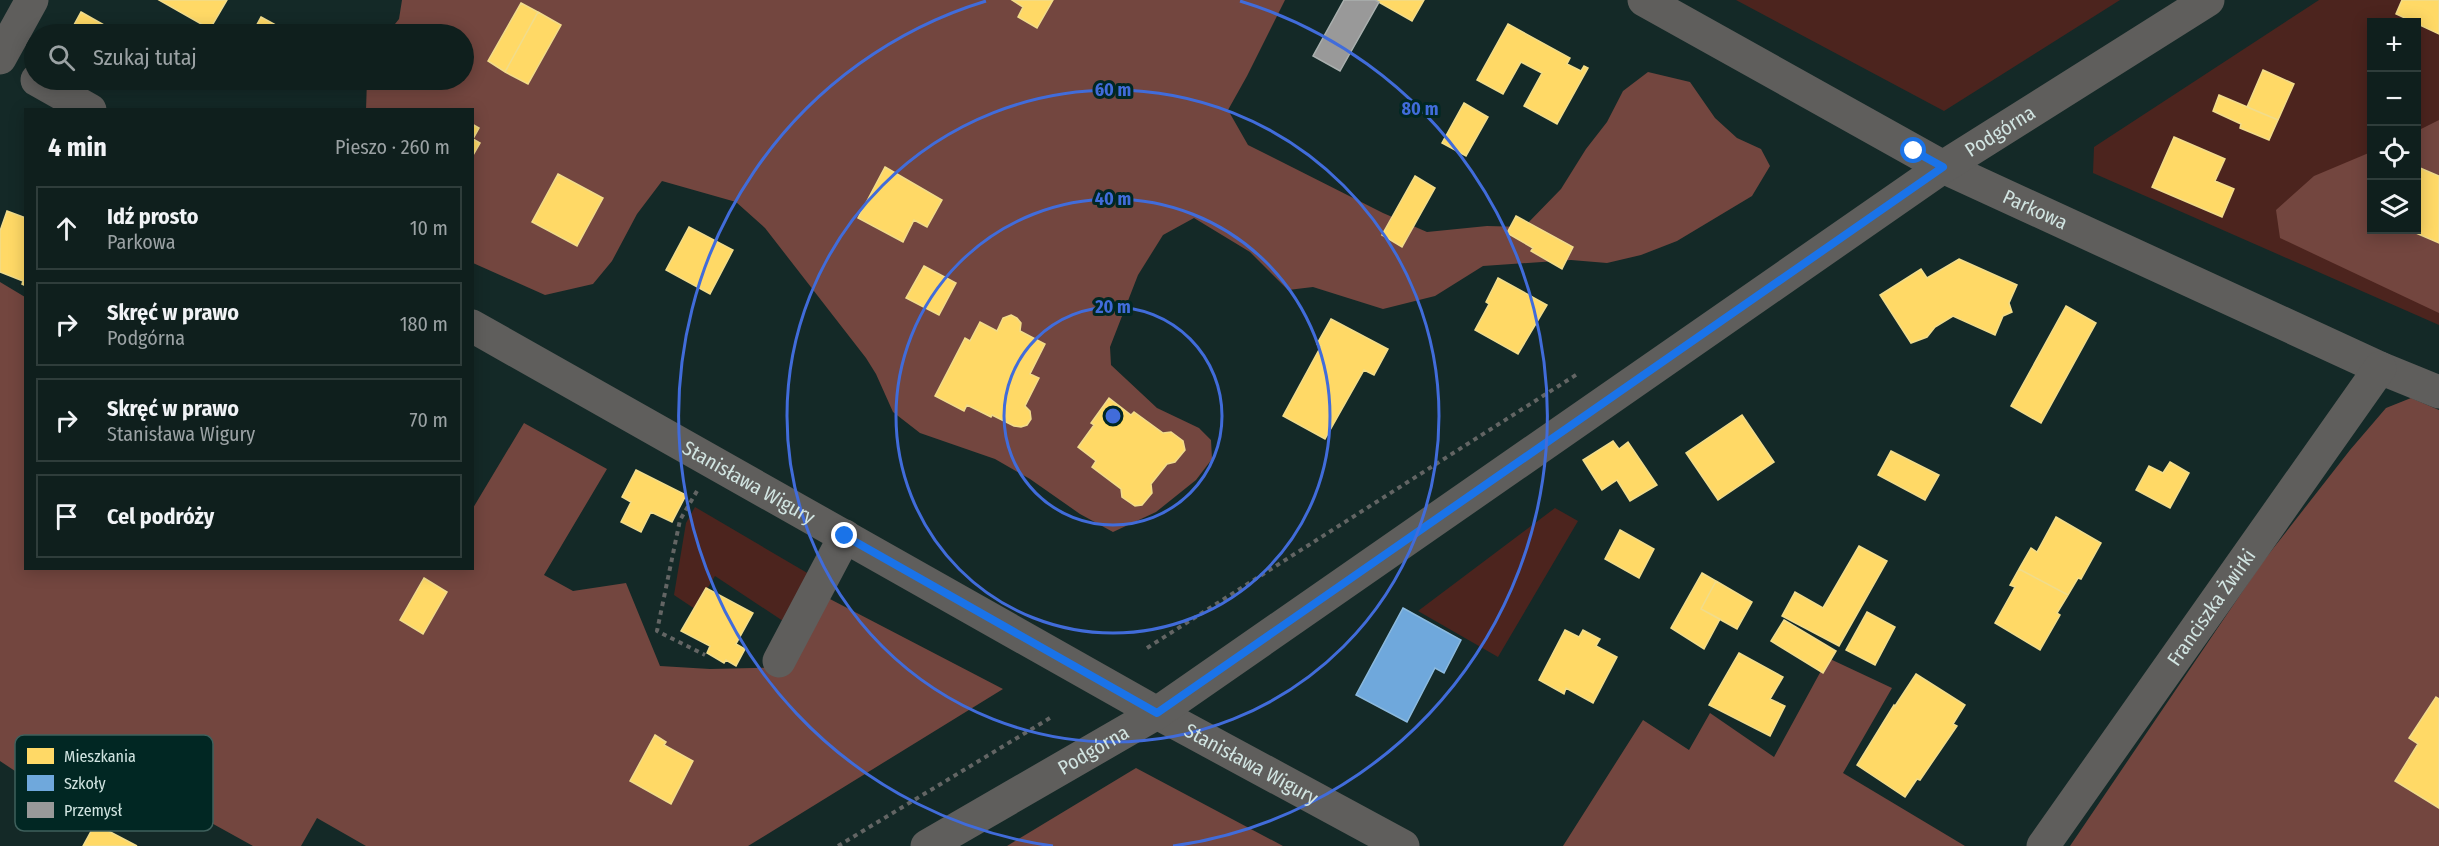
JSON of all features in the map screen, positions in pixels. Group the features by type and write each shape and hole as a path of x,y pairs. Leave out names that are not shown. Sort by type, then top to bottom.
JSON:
{"street":[{"path":"24,72 0,58 32,0"},
{"name":"Parkowa","path":"1644,0 1943,167 2380,368 2439,392"},
{"name":"Podgórna","path":"927,846 1157,713 1943,167 2208,0"},
{"path":"55,90 87,108"},
{"name":"Stanisława Wigury","path":"474,327 1157,713 1403,846"},
{"name":"Franciszka Żwirki","path":"2043,846 2380,368"},
{"path":"779,661 845,536"}],"path":[{"path":"1147,648 1587,368"},
{"path":"705,656 657,631 680,520 714,462"},
{"path":"838,846 1050,718"}],"shaded area":[{"path":"402,0 1285,0 1228,110 1248,145 1383,213 1427,232 1487,226 1524,227 1561,189 1586,149 1607,122 1623,91 1648,72 1690,82 1715,118 1737,138 1761,149 1770,166 1752,196 1677,241 1641,255 1607,263 1571,260 1483,266 1435,296 1383,309 1313,287 1288,290 1250,252 1194,218 1163,235 1138,275 1110,347 1111,365 1157,408 1199,428 1211,440 1212,459 1196,480 1156,512 1113,532 1080,514 1030,479 995,459 920,433 893,412 866,358 765,228 736,202 662,181 637,214 612,261 593,284 545,295 474,263 474,108 366,108 367,90 474,90 474,24 395,24 399,19"},
{"path":"1736,0 2120,0 1944,111"},
{"path":"2319,0 2439,0 2439,325 2093,173 2094,147"},
{"path":"2439,120 2439,313 2280,238 2276,210 2314,176 2367,154 2367,234 2421,234 2421,129"},
{"path":"0,282 24,296 24,570 474,570 474,506 524,423 607,469 544,575 573,591 626,583 660,666 710,669 790,667 828,598 1003,689 748,846 366,846 317,818 301,846 253,846 213,824 213,735 15,735 15,771 0,761"},
{"path":"2411,398 2439,410 2439,846 2070,846 2261,564 2350,450 2386,408"},
{"path":"695,507 809,574 783,621 715,576 695,609 674,595 686,523"},
{"path":"1555,508 1578,521 1498,657 1418,611"},
{"path":"1828,658 1892,688 1843,773 1965,846 1563,846 1643,720 1689,750 1710,713 1774,757"},
{"path":"1136,768 1283,846 1007,846"}],"building: Mieszkania":[{"path":"159,0 227,0 213,24 201,24"},
{"path":"1012,0 1053,0 1037,28 1018,17 1023,7"},
{"path":"1375,0 1424,0 1412,21"},
{"path":"2402,0 2439,0 2439,34 2421,26 2421,18 2405,18 2396,14"},
{"path":"521,3 538,12 505,72 488,61"},
{"path":"81,12 102,24 74,24"},
{"path":"538,12 561,25 528,84 505,72"},
{"path":"261,17 274,24 257,24"},
{"path":"1508,24 1570,58 1567,64 1581,71 1584,66 1588,68 1557,124 1524,106 1542,73 1521,62 1503,94 1477,80"},
{"path":"2263,70 2294,84 2278,120 2247,107"},
{"path":"2219,95 2278,120 2269,140 2240,128 2241,124 2213,111"},
{"path":"1464,103 1488,117 1466,156 1442,143"},
{"path":"474,125 479,128 474,137"},
{"path":"2174,137 2225,159 2215,181 2234,189 2222,217 2152,187"},
{"path":"474,140 480,143 474,154"},
{"path":"885,167 942,200 927,227 914,220 903,242 858,218"},
{"path":"2421,168 2439,176 2439,243 2418,234 2421,234"},
{"path":"558,174 603,198 577,246 532,222"},
{"path":"1415,176 1435,188 1402,247 1382,235"},
{"path":"7,211 24,217 24,285 23,281 0,272 0,231"},
{"path":"1516,216 1573,247 1562,269 1531,251 1533,248 1507,233"},
{"path":"689,227 733,250 710,294 666,270"},
{"path":"1959,259 2017,285 2009,303 2012,312 2003,316 1995,335 1953,316 1935,327 1927,337 1911,343 1880,295 1921,269 1927,278"},
{"path":"924,266 956,283 939,315 906,298"},
{"path":"1498,278 1547,305 1518,354 1475,330 1489,304 1486,302"},
{"path":"2066,306 2096,323 2041,423 2011,406"},
{"path":"1011,315 1021,323 1020,331 1045,344 1030,374 1039,378 1025,406 1030,411 1031,419 1027,425 1021,427 992,415 991,417 967,405 964,411 935,396 965,338 970,341 980,322 997,331 1003,318"},
{"path":"1331,319 1388,349 1374,375 1364,370 1325,439 1283,416 1321,346 1317,344"},
{"path":"1109,398 1131,415 1134,412 1163,433 1171,432 1183,441 1185,450 1175,462 1167,464 1151,484 1152,493 1142,505 1135,506 1122,497 1121,489 1092,467 1096,461 1078,447 1094,425 1091,423"},
{"path":"1742,415 1774,462 1718,500 1686,453"},
{"path":"1613,441 1619,449 1628,442 1657,485 1630,501 1617,480 1602,490 1583,460"},
{"path":"1891,451 1939,475 1925,500 1878,475"},
{"path":"2170,462 2189,473 2170,508 2136,490 2149,466 2163,473"},
{"path":"636,470 686,495 672,522 651,512 641,532 621,522 631,502 622,497"},
{"path":"2056,517 2101,543 2081,579 2078,578 2068,595 2019,569 2031,548 2037,552"},
{"path":"1620,530 1654,549 1639,578 1605,559"},
{"path":"1859,546 1887,561 1839,646 1782,616 1795,592 1823,608"},
{"path":"2019,569 2068,595 2057,613 2060,615 2040,650 1995,623 2015,587 2010,585"},
{"path":"1702,573 1716,581 1701,609 1720,619 1704,649 1671,628"},
{"path":"424,578 447,592 423,634 400,620"},
{"path":"1716,581 1752,602 1737,629 1701,609"},
{"path":"706,588 753,613 736,644 745,649 736,666 726,660 724,663 707,653 710,646 681,631"},
{"path":"1867,612 1895,627 1875,665 1846,650"},
{"path":"1784,620 1836,651 1823,673 1771,641"},
{"path":"1565,630 1579,637 1583,630 1600,639 1596,646 1617,657 1593,703 1566,688 1564,694 1539,680"},
{"path":"1739,653 1783,677 1770,699 1785,706 1770,736 1709,705"},
{"path":"1916,674 1965,705 1953,724 1957,726 1920,780 1917,779 1905,797 1857,765"},
{"path":"2436,697 2439,699 2439,808 2395,781 2418,744 2409,738"},
{"path":"655,735 666,742 664,745 693,761 671,804 630,781"},
{"path":"91,831 108,831 137,846 83,846"}],"building: Szkoły":[{"path":"1403,608 1461,640 1444,673 1435,668 1407,722 1356,695"}],"building: Przemysł":[{"path":"1344,0 1379,2 1340,71 1313,56"}],"route":[{"path":"845,536 1157,713 1943,167 1914,151"}]}
